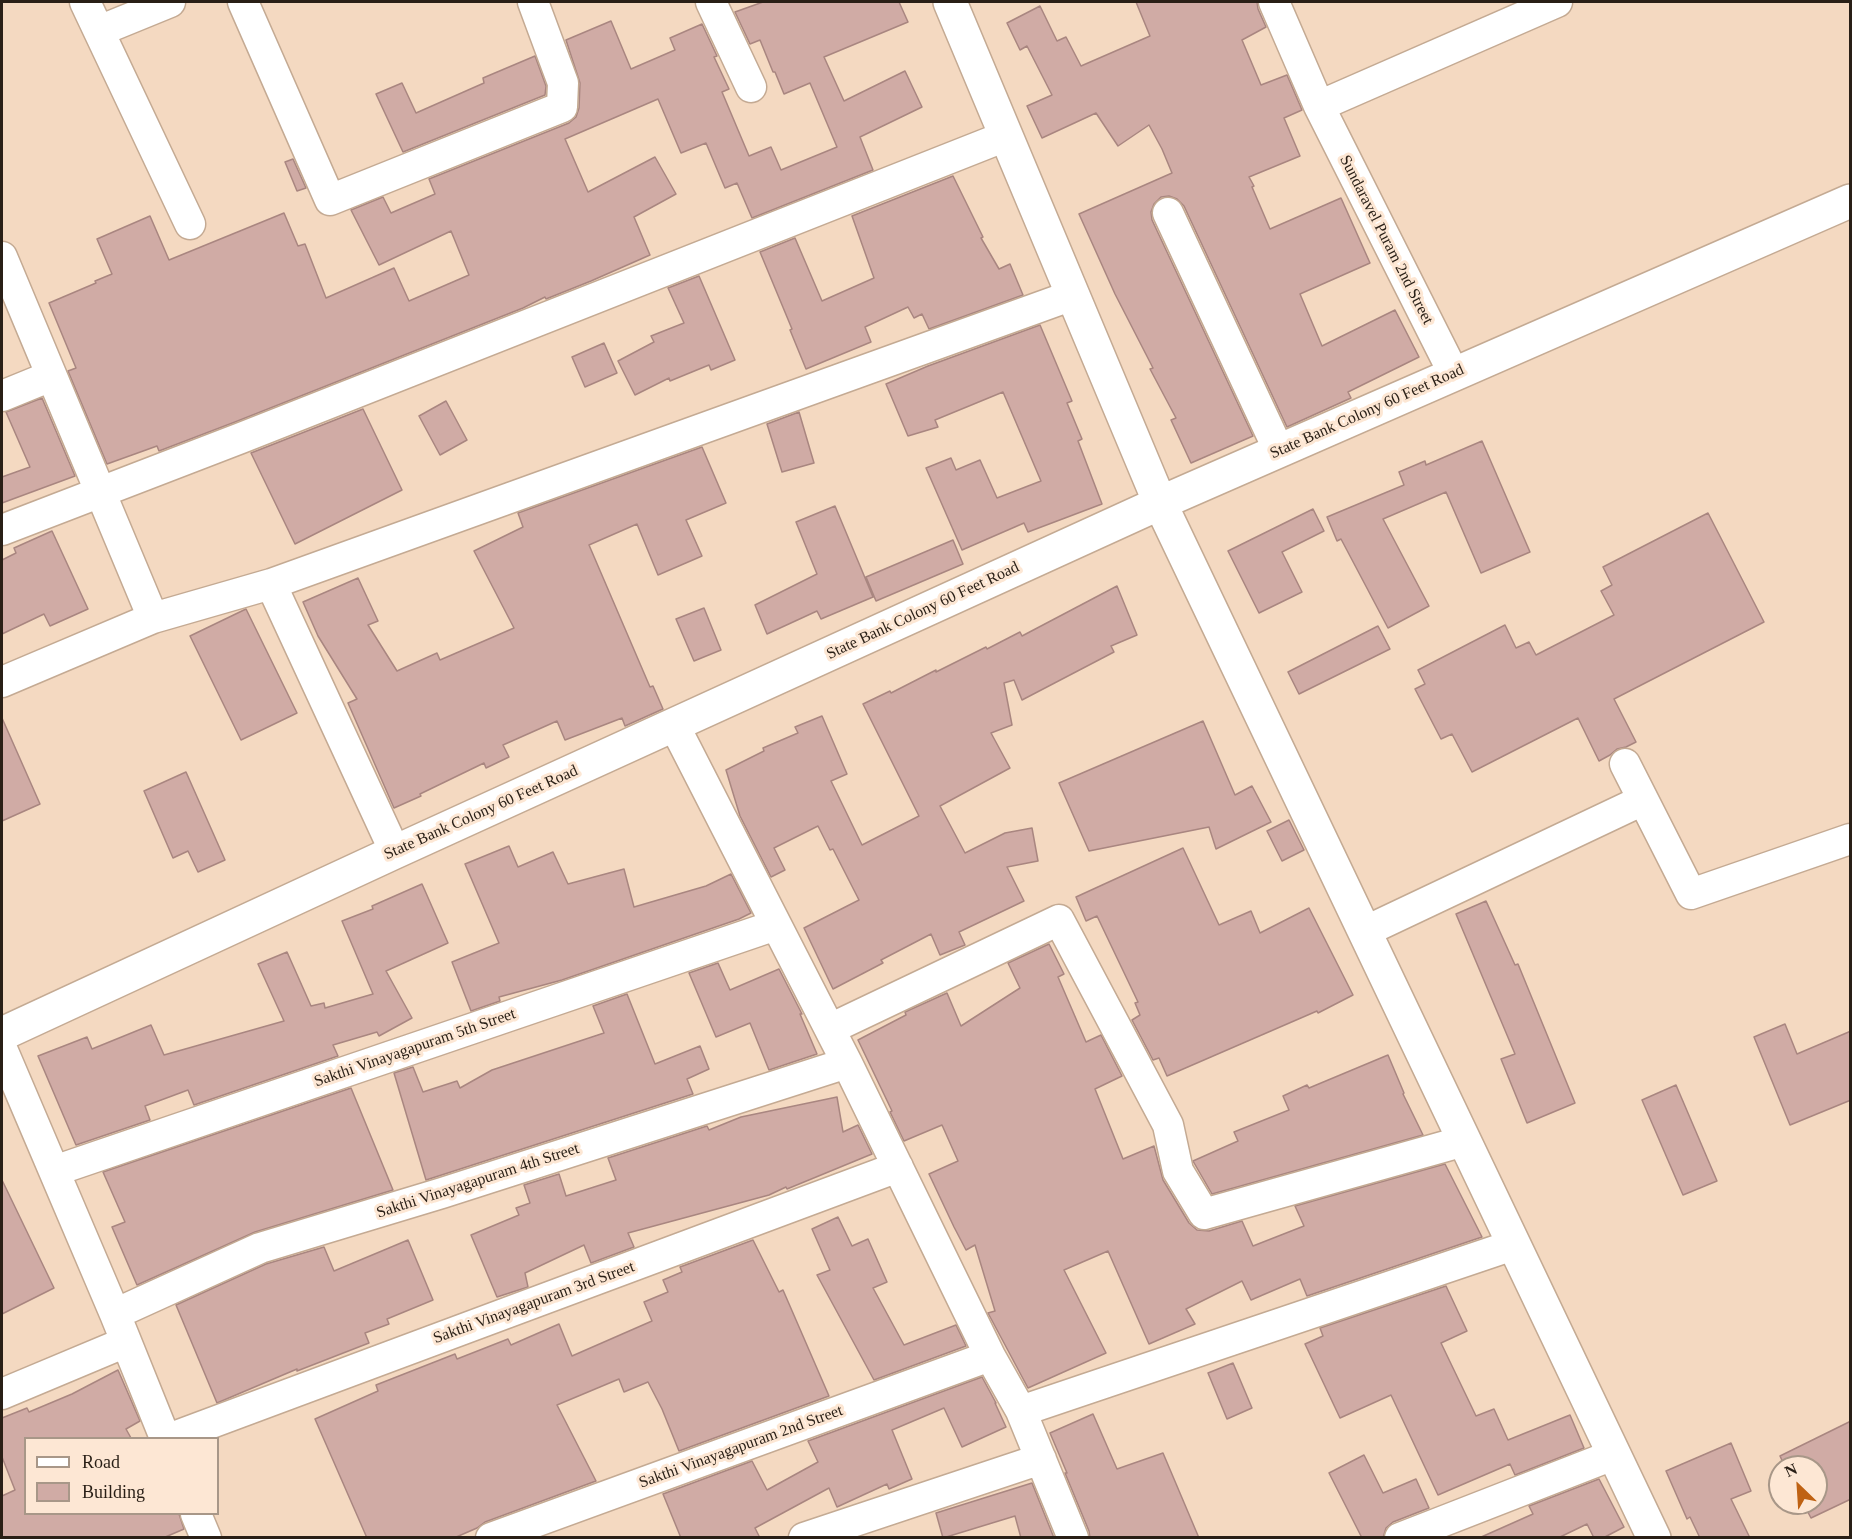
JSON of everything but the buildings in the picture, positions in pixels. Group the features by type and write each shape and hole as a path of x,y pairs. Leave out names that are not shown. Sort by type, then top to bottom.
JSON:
{"street":[{"path":"85,2 190,225"},
{"path":"99,32 170,2"},
{"path":"243,2 330,200 562,107 563,83 533,2"},
{"path":"711,2 751,87"},
{"path":"950,2 1160,503 1654,1538"},
{"name":"Sundaravel Puram 2nd Street","path":"1274,2 1318,106 1454,374"},
{"path":"1318,106 1557,2"},
{"path":"2,530 252,434 1006,136"},
{"name":"State Bank Colony 60 Feet Road","path":"2,1034 1160,503 1851,201"},
{"path":"1168,213 1279,450"},
{"path":"2,257 153,618"},
{"path":"2,682 153,618 271,584 1073,295"},
{"path":"2,396 51,376"},
{"path":"271,584 395,852"},
{"path":"674,725 830,1029 990,1356 1021,1412 1073,1538"},
{"path":"1625,764 1690,894 1851,839"},
{"path":"1364,932 1643,800"},
{"path":"830,1029 1059,920 1168,1125 1178,1171 1204,1214 1464,1141"},
{"name":"Sakthi Vinayagapuram 5th Street","path":"54,1171 776,925"},
{"path":"2,1049 165,1437"},
{"name":"Sakthi Vinayagapuram 4th Street","path":"115,1314 260,1248 442,1193 847,1063"},
{"name":"Sakthi Vinayagapuram 3rd Street","path":"174,1437 898,1167"},
{"path":"1021,1412 1513,1245"},
{"path":"2,1394 126,1342"},
{"name":"Sakthi Vinayagapuram 2nd Street","path":"491,1538 990,1356"},
{"path":"1400,1538 1613,1455"},
{"path":"804,1538 1041,1459"},
{"path":"196,1515 206,1538"}]}
